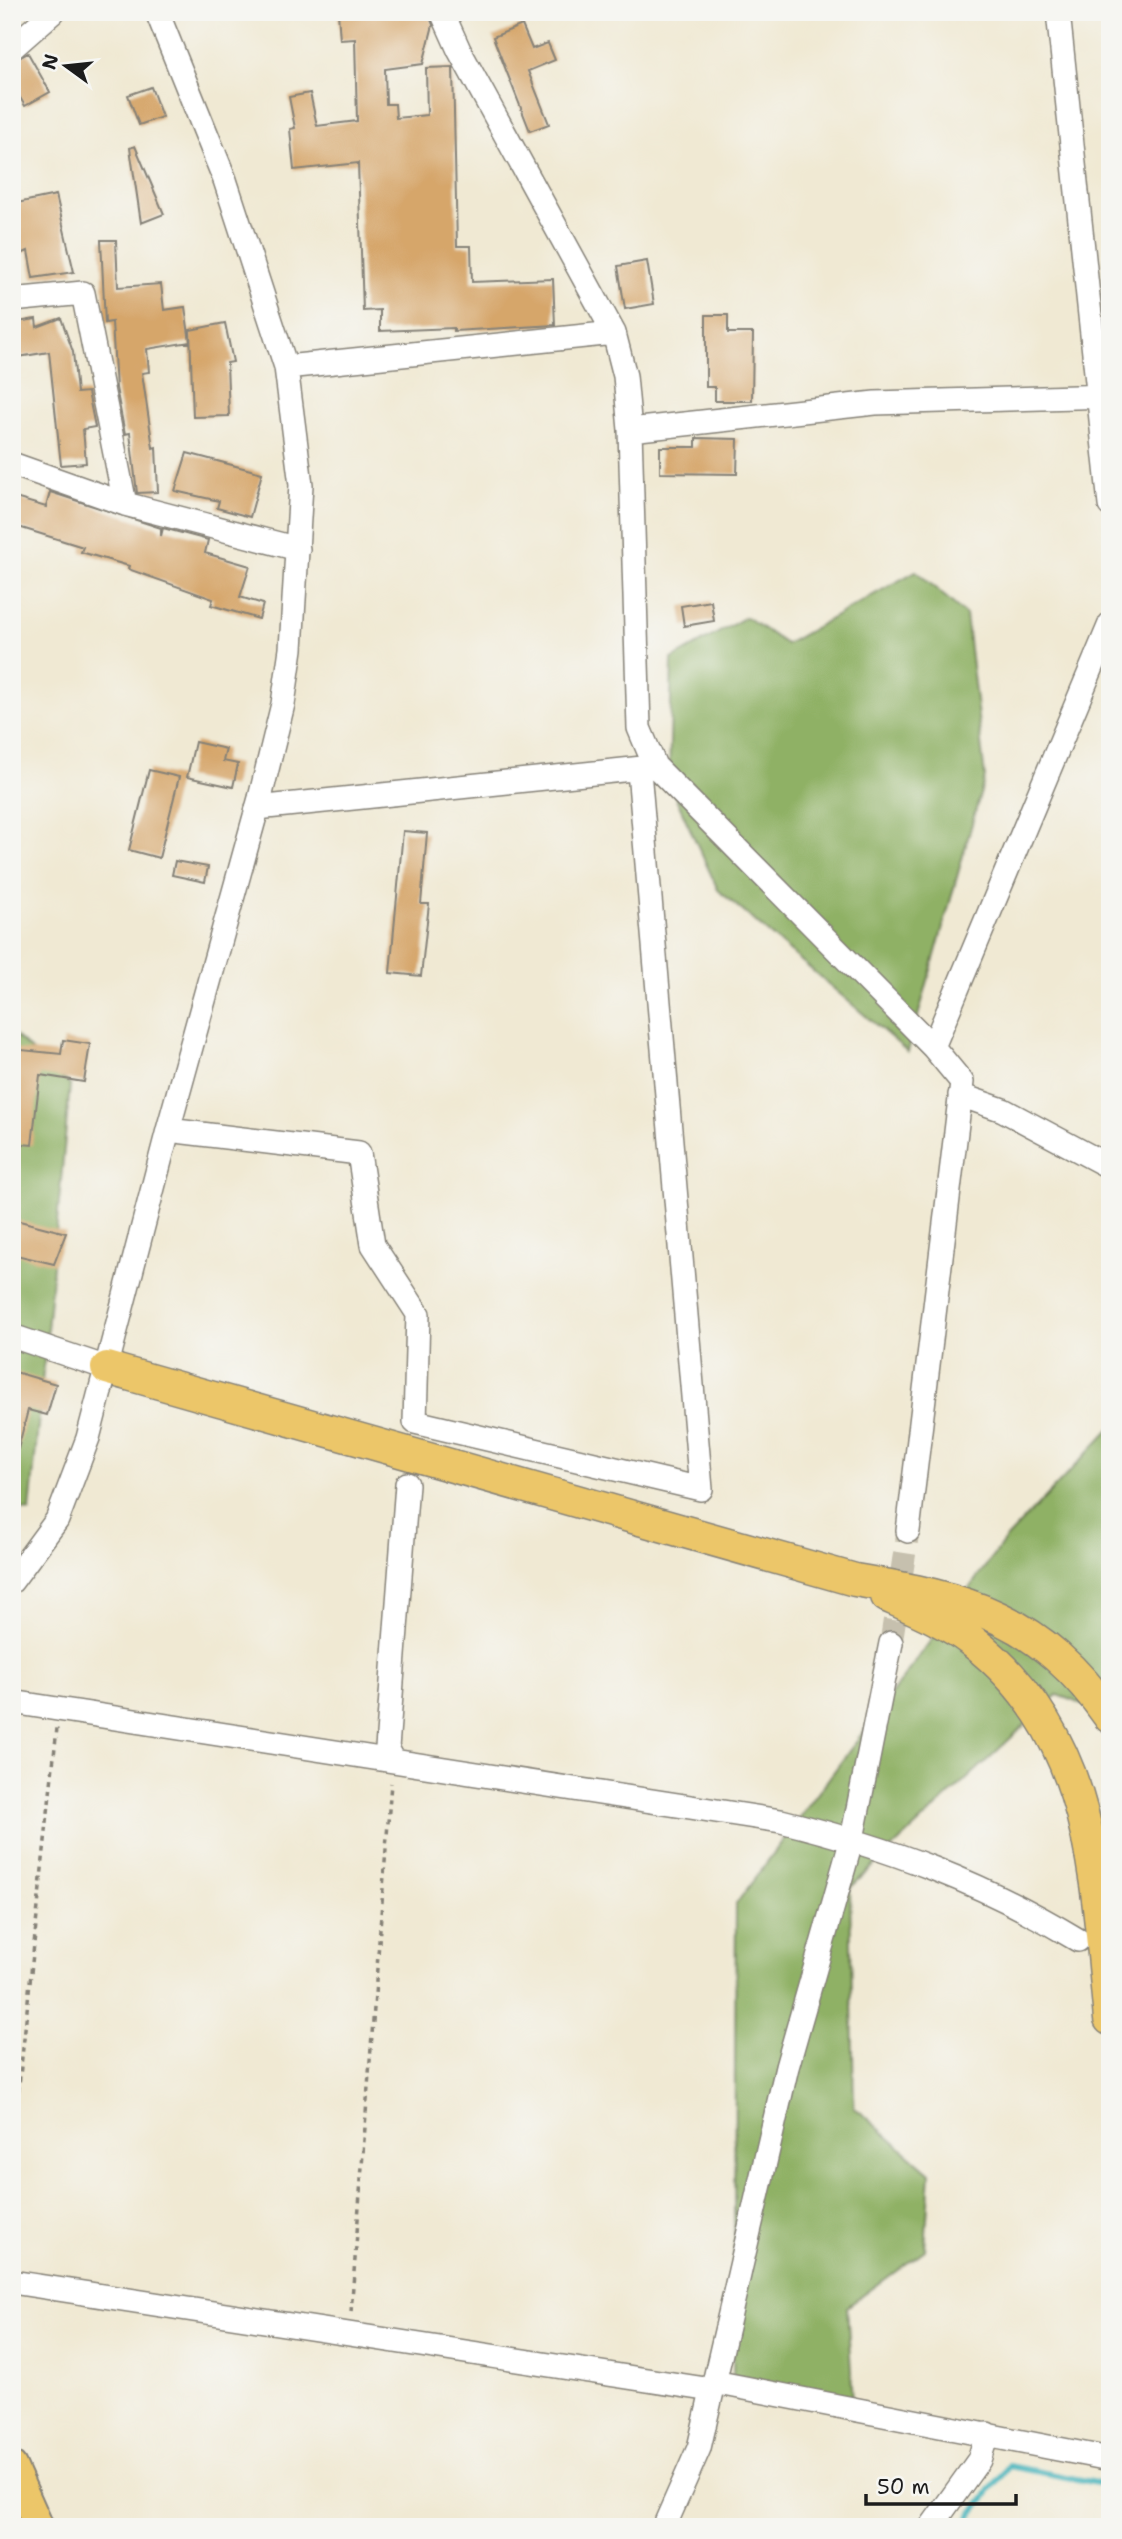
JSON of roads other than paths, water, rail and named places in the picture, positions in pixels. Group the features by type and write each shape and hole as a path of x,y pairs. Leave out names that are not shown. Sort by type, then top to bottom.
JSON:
{"highway":[{"path":"107,1368 855,1580 932,1592 977,1607 1027,1632 1070,1666 1110,1717"},
{"path":"855,1580 928,1615 971,1640 1013,1677 1060,1750 1085,1814 1094,1860 1110,2019"}],"main road":[{"path":"12,2466 39,2527"}],"street":[{"path":"12,48 53,12"},
{"path":"12,1581 57,1520 88,1438 168,1130 257,808 283,704 291,649 302,485 286,367 225,180 157,12"},
{"path":"168,1130 359,1153 373,1245 418,1314 415,1422 701,1489 647,768 639,728 630,430 625,376 614,333 459,50 443,12"},
{"path":"1058,12 1104,397 1110,505"},
{"path":"12,300 83,293 125,504"},
{"path":"286,367 614,333"},
{"path":"630,430 875,403 1104,397"},
{"path":"12,464 125,504 298,549"},
{"path":"933,1047 1110,624"},
{"path":"257,808 647,768"},
{"path":"647,768 933,1047 962,1082 908,1531"},
{"path":"960,1095 1003,1110 1110,1167"},
{"path":"12,1336 107,1368"},
{"path":"393,1759 387,1748 407,1484"},
{"path":"664,2527 699,2448 787,2067 852,1839 891,1643"},
{"path":"12,1702 781,1821 852,1839 983,1887 1078,1940"},
{"path":"12,2282 713,2386 987,2434 1110,2459"},
{"path":"931,2527 979,2460 987,2434"}],"waterway":[{"path":"962,2527 1009,2466 1107,2485 1110,2491"}],"tunnel":[{"path":"891,1643 908,1531"}]}
